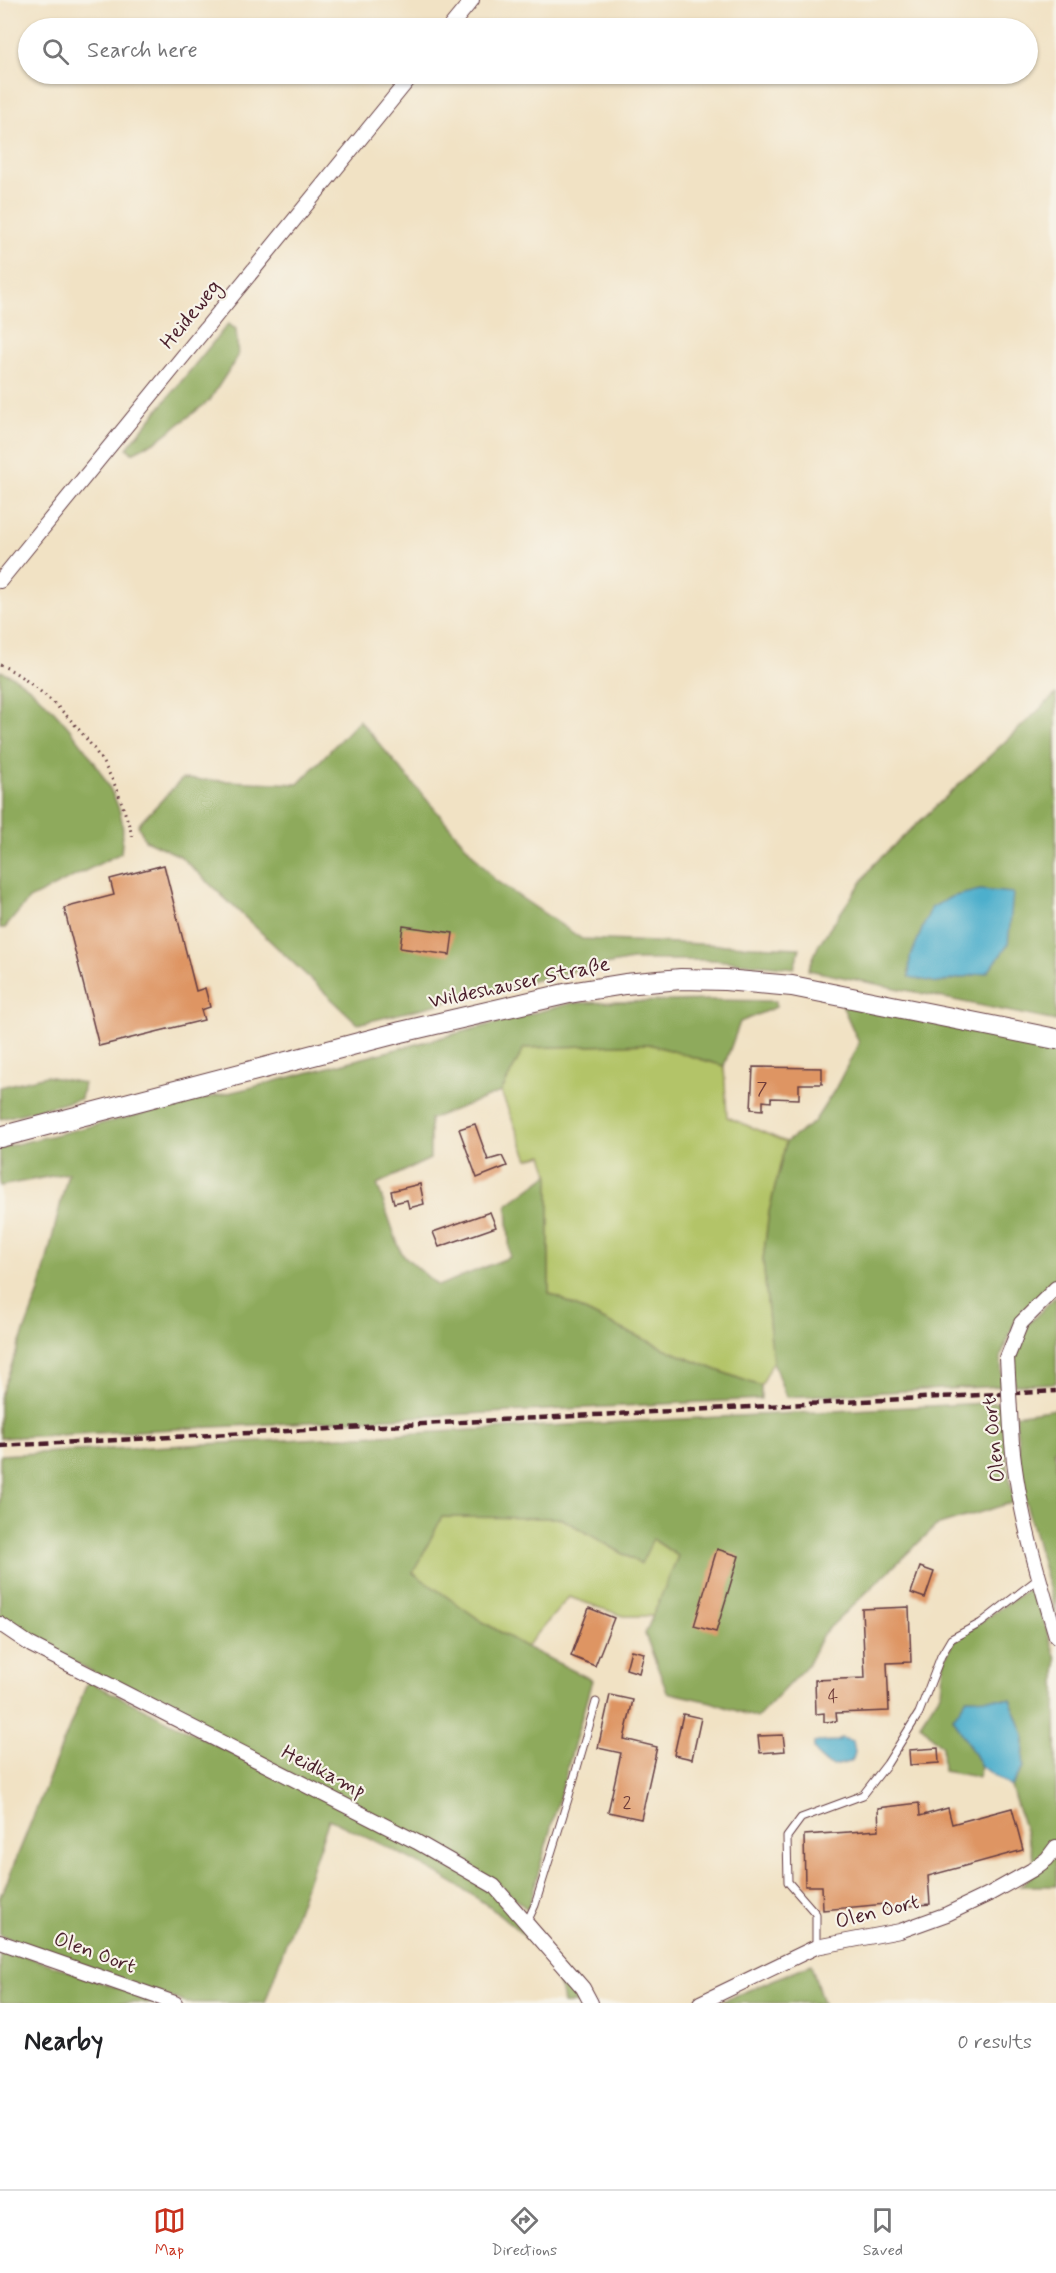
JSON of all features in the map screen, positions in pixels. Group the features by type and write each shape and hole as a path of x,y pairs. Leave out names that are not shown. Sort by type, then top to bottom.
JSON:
{"main road":[{"name":"Wildeshauser Straße","path":"0,1137 401,1032 569,993 625,984 681,979 792,986 1056,1039"}],"street":[{"path":"457,18 472,0"},
{"name":"Heideweg","path":"0,581 405,84"},
{"name":"Olen Oort","path":"1056,1288 1021,1323 1007,1358 1013,1463 1039,1578 1056,1636"},
{"name":"Heidkamp","path":"0,1624 31,1645 417,1842 494,1886 583,1988 591,2003"},
{"name":"Olen Oort","path":"700,2003 816,1947 900,1931 947,1914 1032,1870 1047,1859 1056,1847"},
{"name":"Olen Oort","path":"0,1942 175,2003"}],"lane":[{"path":"816,1947 816,1914 788,1882 787,1837 801,1818 863,1795 887,1764 919,1713 941,1656 951,1639 981,1623 1039,1578"},
{"path":"527,1922 561,1820 596,1702"}],"path":[{"path":"0,665 11,669 44,694 73,722 99,757 117,789 134,838"}],"green space":[{"path":"228,324 236,329 238,356 209,401 158,440 132,453 127,448"},
{"path":"0,671 17,679 36,693 74,734 106,781 116,803 123,829 121,853 29,899 5,928 0,928"},
{"path":"1056,694 1056,1021 808,970 819,944 874,864","holes":["910,958 988,972 971,975 909,977"]},
{"path":"359,720 495,880 582,939 800,948 794,968 714,960 632,960 573,971 358,1024 180,856 145,840 138,825 182,779 298,784"},
{"path":"776,1001 776,1007 740,1022 724,1066 649,1044 524,1048 501,1092 430,1119 430,1159 377,1184 401,1253 438,1286 510,1257 507,1205 549,1174 549,1293 653,1344 761,1386 761,1399 0,1438 0,1396 39,1292 68,1173 0,1186 0,1148 253,1087 572,1003"},
{"path":"842,1005 1056,1048 1056,1279 1016,1319 1001,1356 1002,1386 786,1397 773,1362 763,1260 769,1212 786,1142 814,1122 834,1091 859,1043"},
{"path":"649,1044 724,1066 727,1117 786,1142 769,1212 763,1260 773,1362 761,1386 653,1344 549,1293 549,1174 543,1155 528,1159 501,1092 524,1048"},
{"path":"46,1076 84,1083 81,1099 0,1119 0,1087"},
{"path":"1056,1296 1056,1383 1014,1385 1012,1360 1026,1326"},
{"path":"1003,1402 1007,1464 1014,1502 936,1526 823,1634 808,1664 757,1718 711,1702 667,1692 645,1634 678,1556 653,1539 641,1564 561,1518 442,1517 413,1573 483,1622 526,1647 592,1680 528,1910 496,1882 32,1640 0,1618 0,1455"},
{"path":"1056,1409 1056,1449 1054,1450 1056,1459 1056,1614 1024,1496 1015,1415"},
{"path":"442,1516 561,1518 640,1564 652,1539 678,1556 654,1616 624,1616 569,1597 526,1647 483,1622 413,1573"},
{"path":"1033,1586 1056,1659 1056,1837 1035,1862 1011,1787 1023,1768 1024,1735 1010,1699 953,1718 981,1766 978,1777 943,1771 942,1747 920,1724 941,1692 944,1661 954,1640"},
{"path":"88,1681 415,1844 493,1890 580,1993 584,2003 563,2003 557,1981 540,1954 517,1929 488,1906 423,1866 329,1819 265,2003 186,2003 0,1935 0,1899"},
{"path":"1056,1855 1056,1886 1020,1886"},
{"path":"0,1947 161,2003 0,2003"},
{"path":"811,1964 823,2003 718,2003"}],"water":[{"path":"980,890 1013,893 1008,945 988,972 938,983 909,977 910,958 931,908 951,897"},
{"path":"967,1698 1010,1699 1024,1735 1023,1768 1011,1787 981,1766 953,1718"},
{"path":"841,1738 853,1741 855,1752 853,1759 850,1762 833,1766 827,1764 814,1749 814,1742 838,1741"}],"building":[{"path":"164,865 196,991 205,988 210,1007 201,1010 204,1020 99,1046 64,908 114,895 110,879"},
{"path":"403,926 453,933 450,955 400,948"},
{"path":"753,1067 822,1068 822,1084 799,1084 799,1099 771,1098 771,1102 763,1101 763,1110 751,1109"},
{"path":"475,1124 488,1160 502,1156 507,1166 477,1178 459,1129"},
{"path":"420,1184 424,1204 409,1208 407,1200 394,1203 391,1191"},
{"path":"490,1212 496,1227 439,1247 433,1232"},
{"path":"717,1549 739,1556 716,1632 694,1626"},
{"path":"920,1567 934,1572 925,1598 911,1593"},
{"path":"909,1607 911,1662 887,1663 889,1711 836,1713 837,1721 824,1722 824,1713 816,1714 815,1680 865,1678 862,1609"},
{"path":"589,1608 614,1618 595,1666 571,1656"},
{"path":"631,1650 644,1653 639,1673 626,1669"},
{"path":"610,1695 633,1700 624,1739 657,1747 641,1819 608,1812 621,1753 598,1748"},
{"path":"683,1714 701,1718 692,1759 674,1755"},
{"path":"783,1735 785,1751 760,1753 758,1736"},
{"path":"938,1748 939,1763 910,1765 909,1750"},
{"path":"919,1803 920,1816 948,1808 952,1824 1012,1808 1023,1850 928,1876 930,1904 886,1908 885,1904 823,1910 822,1886 805,1886 804,1835 879,1830 878,1808"}],"railway":[{"path":"0,1446 1056,1391"}]}
